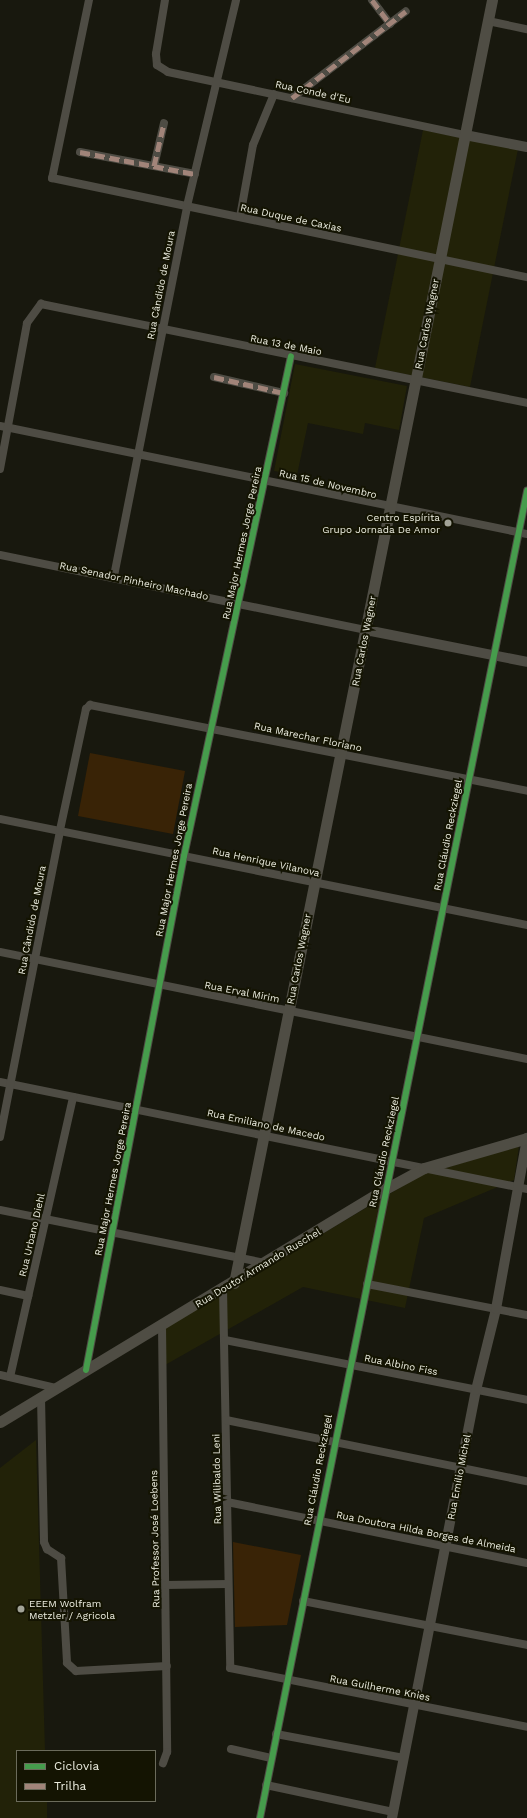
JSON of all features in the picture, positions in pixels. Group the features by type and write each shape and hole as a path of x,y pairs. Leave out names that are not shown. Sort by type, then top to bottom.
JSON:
{"main road":[{"name":"Rua Carlos Wagner","path":"234,1282 492,0"},
{"name":"Rua Doutor Armando Ruschel","path":"0,1422 41,1396 267,1263 387,1188 424,1168 527,1137"}],"street":[{"name":"Rua Duque de Caxias","path":"89,0 52,178 527,277"},
{"name":"Rua Conde d'Eu","path":"165,0 156,54 157,65 168,72 465,135"},
{"name":"Rua Cândido de Moura","path":"114,576 187,206 218,82 236,0"},
{"path":"372,0 390,24"},
{"path":"292,98 406,11"},
{"path":"488,21 527,29"},
{"path":"240,217 253,145 274,94"},
{"path":"154,166 164,123"},
{"path":"465,135 527,147"},
{"path":"80,152 195,174"},
{"name":"Rua 13 de Maio","path":"4,427 27,323 41,304 162,331 527,403"},
{"name":"Rua Major Hermes Jorge Pereira","path":"86,1370 184,856 266,480 291,356"},
{"path":"214,377 284,393"},
{"path":"0,469 4,427"},
{"name":"Rua 15 de Novembro","path":"4,427 139,452 390,508 523,533"},
{"name":"Rua Cláudio Reckziegel","path":"260,1818 349,1365 387,1188 494,656 523,533 527,491"},
{"name":"Rua Senador Pinheiro Machado","path":"0,555 114,576 366,630 527,662"},
{"name":"Rua Marechar Floriano","path":"86,709 96,704 341,755 527,791"},
{"name":"Rua Cândido de Moura","path":"0,1137 60,830 86,709"},
{"name":"Rua Henrique Vilanova","path":"0,819 527,925"},
{"name":"Rua Erval Mirim","path":"0,952 160,986 418,1036 527,1059"},
{"name":"Rua Emiliano de Macedo","path":"0,1082 522,1188"},
{"name":"Rua Urbano Diehl","path":"10,1377 73,1097"},
{"name":"Rua Emílio Michel","path":"393,1815 476,1390 496,1309 522,1188 527,1137"},
{"path":"0,1210 46,1217 267,1263"},
{"path":"367,1284 527,1315"},
{"name":"Rua Wilibaldo Leni","path":"223,1289 230,1668"},
{"path":"0,1290 28,1296"},
{"name":"Rua Professor José Loebens","path":"162,1326 167,1666 167,1752 163,1763"},
{"name":"Rua Albino Fiss","path":"225,1340 527,1400"},
{"path":"0,1375 56,1388"},
{"path":"41,1396 44,1542 47,1549 61,1558 66,1657 70,1668 76,1671 167,1666"},
{"path":"226,1420 527,1481"},
{"name":"Rua Doutora Hilda Borges de Almeida","path":"227,1502 527,1563"},
{"path":"166,1585 228,1584"},
{"path":"303,1601 527,1645"},
{"name":"Rua Guilherme Knies","path":"230,1668 527,1727"},
{"path":"276,1734 404,1758"},
{"path":"231,1749 271,1758"},
{"path":"266,1785 393,1815"}],"shaded area":[{"path":"423,130 518,149 470,387 375,368"},
{"path":"295,364 407,386 399,430 365,423 363,434 308,423 297,475 274,471"},
{"path":"90,753 185,771 173,834 78,816"},
{"path":"519,1146 514,1180 424,1218 405,1308 303,1287 165,1365 165,1328 421,1175"},
{"name":"EEEM Wolfram Metzler / Agricola","path":"36,1440 45,1750 16,1750 16,1802 47,1802 47,1818 0,1818 0,1468"},
{"path":"233,1542 301,1555 287,1625 235,1627"}],"marked path":[{"path":"372,0 390,24"},
{"path":"292,98 406,11"},
{"path":"154,166 164,123"},
{"path":"80,152 195,174"},
{"path":"214,377 284,393"}],"cycle path":[{"path":"86,1370 184,856 291,356"},
{"path":"260,1818 527,491"}],"place":[{"name":"Centro Espírita Grupo Jornada De Amor","path":"448,523"},
{"name":"EEEM Wolfram Metzler / Agricola","path":"21,1609"}]}
